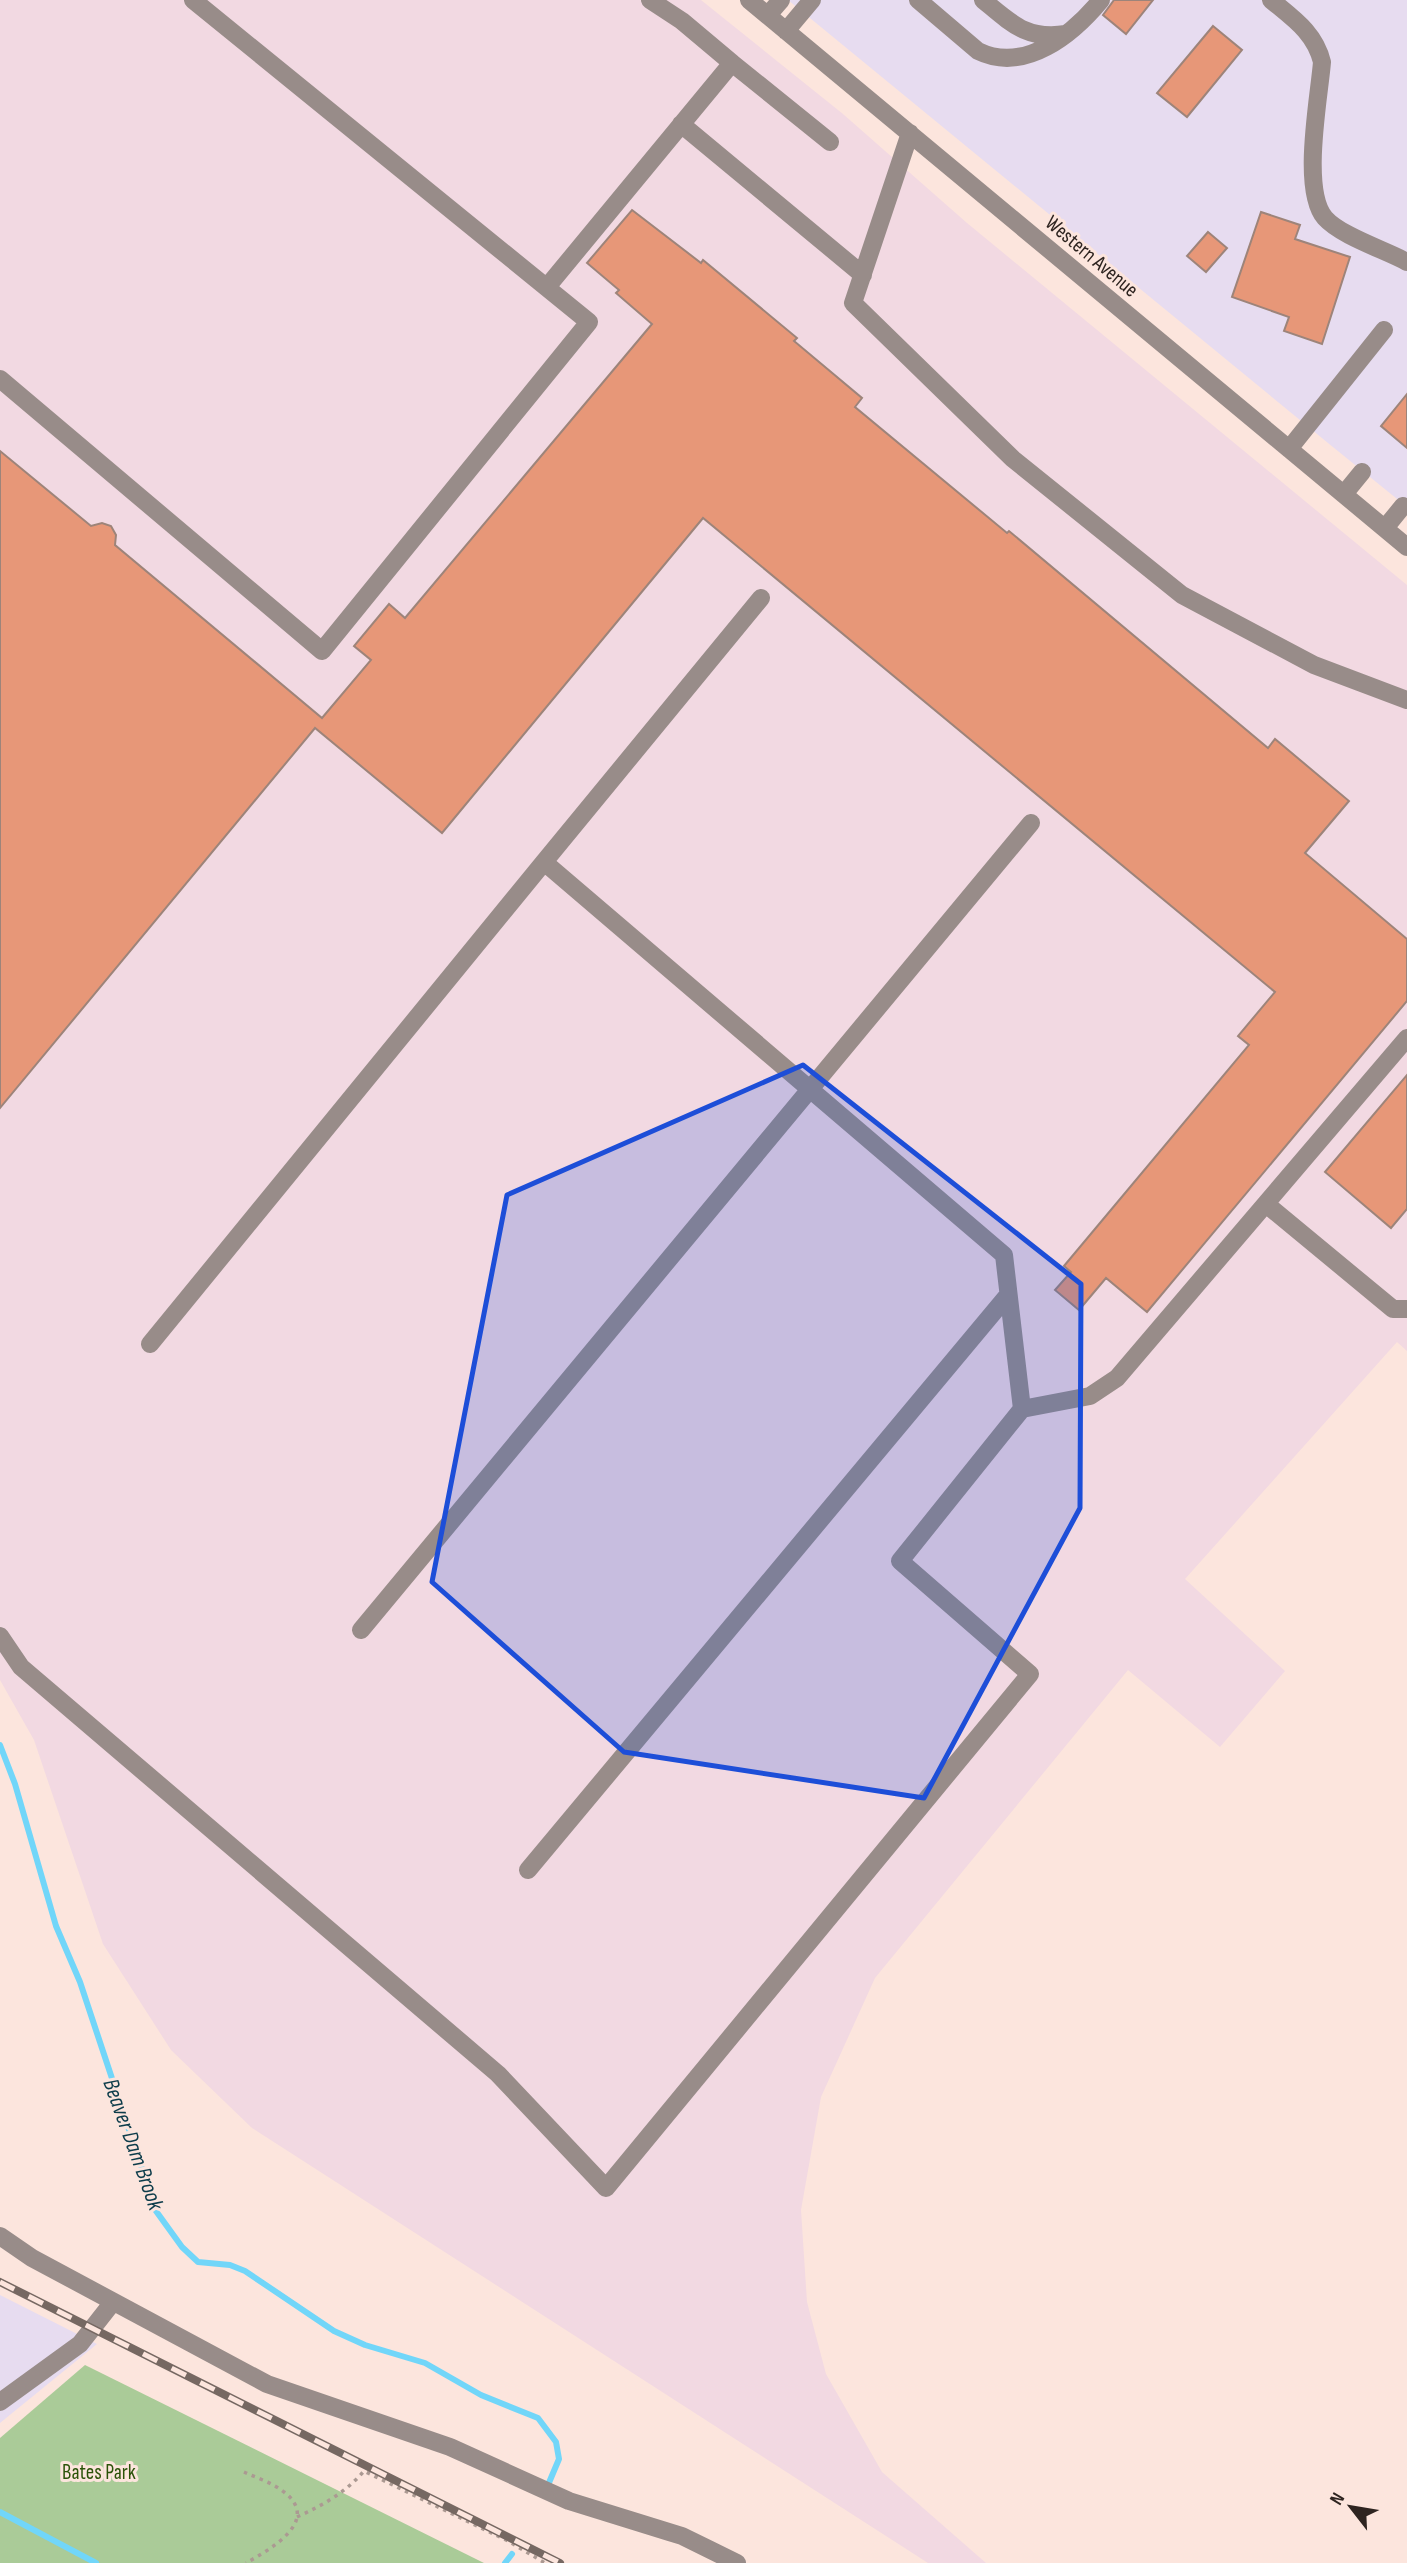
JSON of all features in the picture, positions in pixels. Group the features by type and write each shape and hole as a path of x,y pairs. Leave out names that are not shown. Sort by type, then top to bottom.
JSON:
{"street":[{"path":"0,379 322,651 589,321 193,0"},
{"path":"650,0 830,142"},
{"name":"Western Avenue","path":"749,0 1407,547"},
{"path":"768,15 781,0"},
{"path":"786,30 812,0"},
{"path":"918,0 969,44 989,57 1036,53 1068,33 1101,0"},
{"path":"983,0 1022,30 1044,37 1068,33"},
{"path":"1271,0 1311,35 1320,54 1314,192 1320,209 1336,227 1407,262"},
{"path":"547,287 732,63"},
{"path":"681,124 863,275"},
{"path":"910,133 853,303 1013,459 1182,595 1314,665 1407,700"},
{"path":"1289,449 1384,330"},
{"path":"1344,494 1362,472"},
{"path":"1385,528 1403,506"},
{"path":"150,1343 761,598"},
{"path":"361,1630 1031,823"},
{"path":"544,862 1004,1255 1022,1409"},
{"path":"0,1636 20,1667 498,2074 606,2188 1030,1674 900,1561 1022,1409 1090,1396 1117,1378 1407,1038"},
{"path":"1266,1204 1392,1308 1407,1309"},
{"path":"528,1870 1008,1295"},
{"path":"0,2236 32,2258 267,2385 450,2447 569,2501 682,2536 737,2563"},
{"path":"0,2402 80,2344 113,2302"}],"path":[{"path":"297,2516 323,2505 352,2485 364,2471 545,2563"},
{"path":"244,2472 285,2492 295,2504 297,2516 289,2535 246,2563"}],"highlighted area":[{"path":"803,1065 1081,1284 1080,1508 924,1798 624,1752 432,1582 507,1195"}],"shaded area":[{"path":"0,0 701,0 843,114 967,223 1407,585 1407,1351 1397,1342 1185,1579 1285,1671 1220,1747 1128,1670 875,1978 821,2097 801,2210 807,2302 826,2374 882,2472 986,2563 928,2563 252,2128 171,2050 103,1944 34,1740 0,1680"},
{"path":"788,0 1407,0 1407,507 1328,443"},
{"path":"0,2295 97,2344 0,2423"}],"green space":[{"name":"Bates Park","path":"85,2365 484,2563 0,2563 0,2438"}],"building":[{"path":"1114,0 1153,0 1126,34 1103,15"},
{"path":"1213,26 1242,50 1187,117 1157,93"},
{"path":"632,210 701,263 703,260 797,338 794,341 862,398 855,407 1007,533 1009,531 1268,748 1275,739 1349,801 1305,853 1407,939 1407,1001 1147,1312 1106,1278 1079,1310 1055,1290 1071,1272 1064,1266 1249,1045 1238,1036 1275,992 703,518 442,833 315,728 0,1108 0,451 91,526 102,523 111,526 116,535 115,545 322,718 371,660 354,646 389,604 405,618 652,324 616,293 619,290 587,263"},
{"path":"1261,212 1300,225 1295,239 1350,257 1322,344 1284,331 1289,317 1232,297"},
{"path":"1208,232 1227,248 1206,272 1187,256"},
{"path":"1407,394 1407,448 1381,426"},
{"path":"1407,1075 1407,1209 1391,1228 1325,1172"}],"waterway":[{"name":"Beaver Dam Brook","path":"0,1745 15,1784 56,1926 80,1982 156,2211 182,2247 198,2262 230,2265 245,2271 334,2331 365,2345 425,2363 481,2395 538,2418 556,2442 559,2459 548,2485"},
{"path":"0,2512 96,2563"},
{"name":"Beaver Dam Brook","path":"505,2563 512,2554"}],"railway":[{"path":"0,2282 560,2563"}]}
